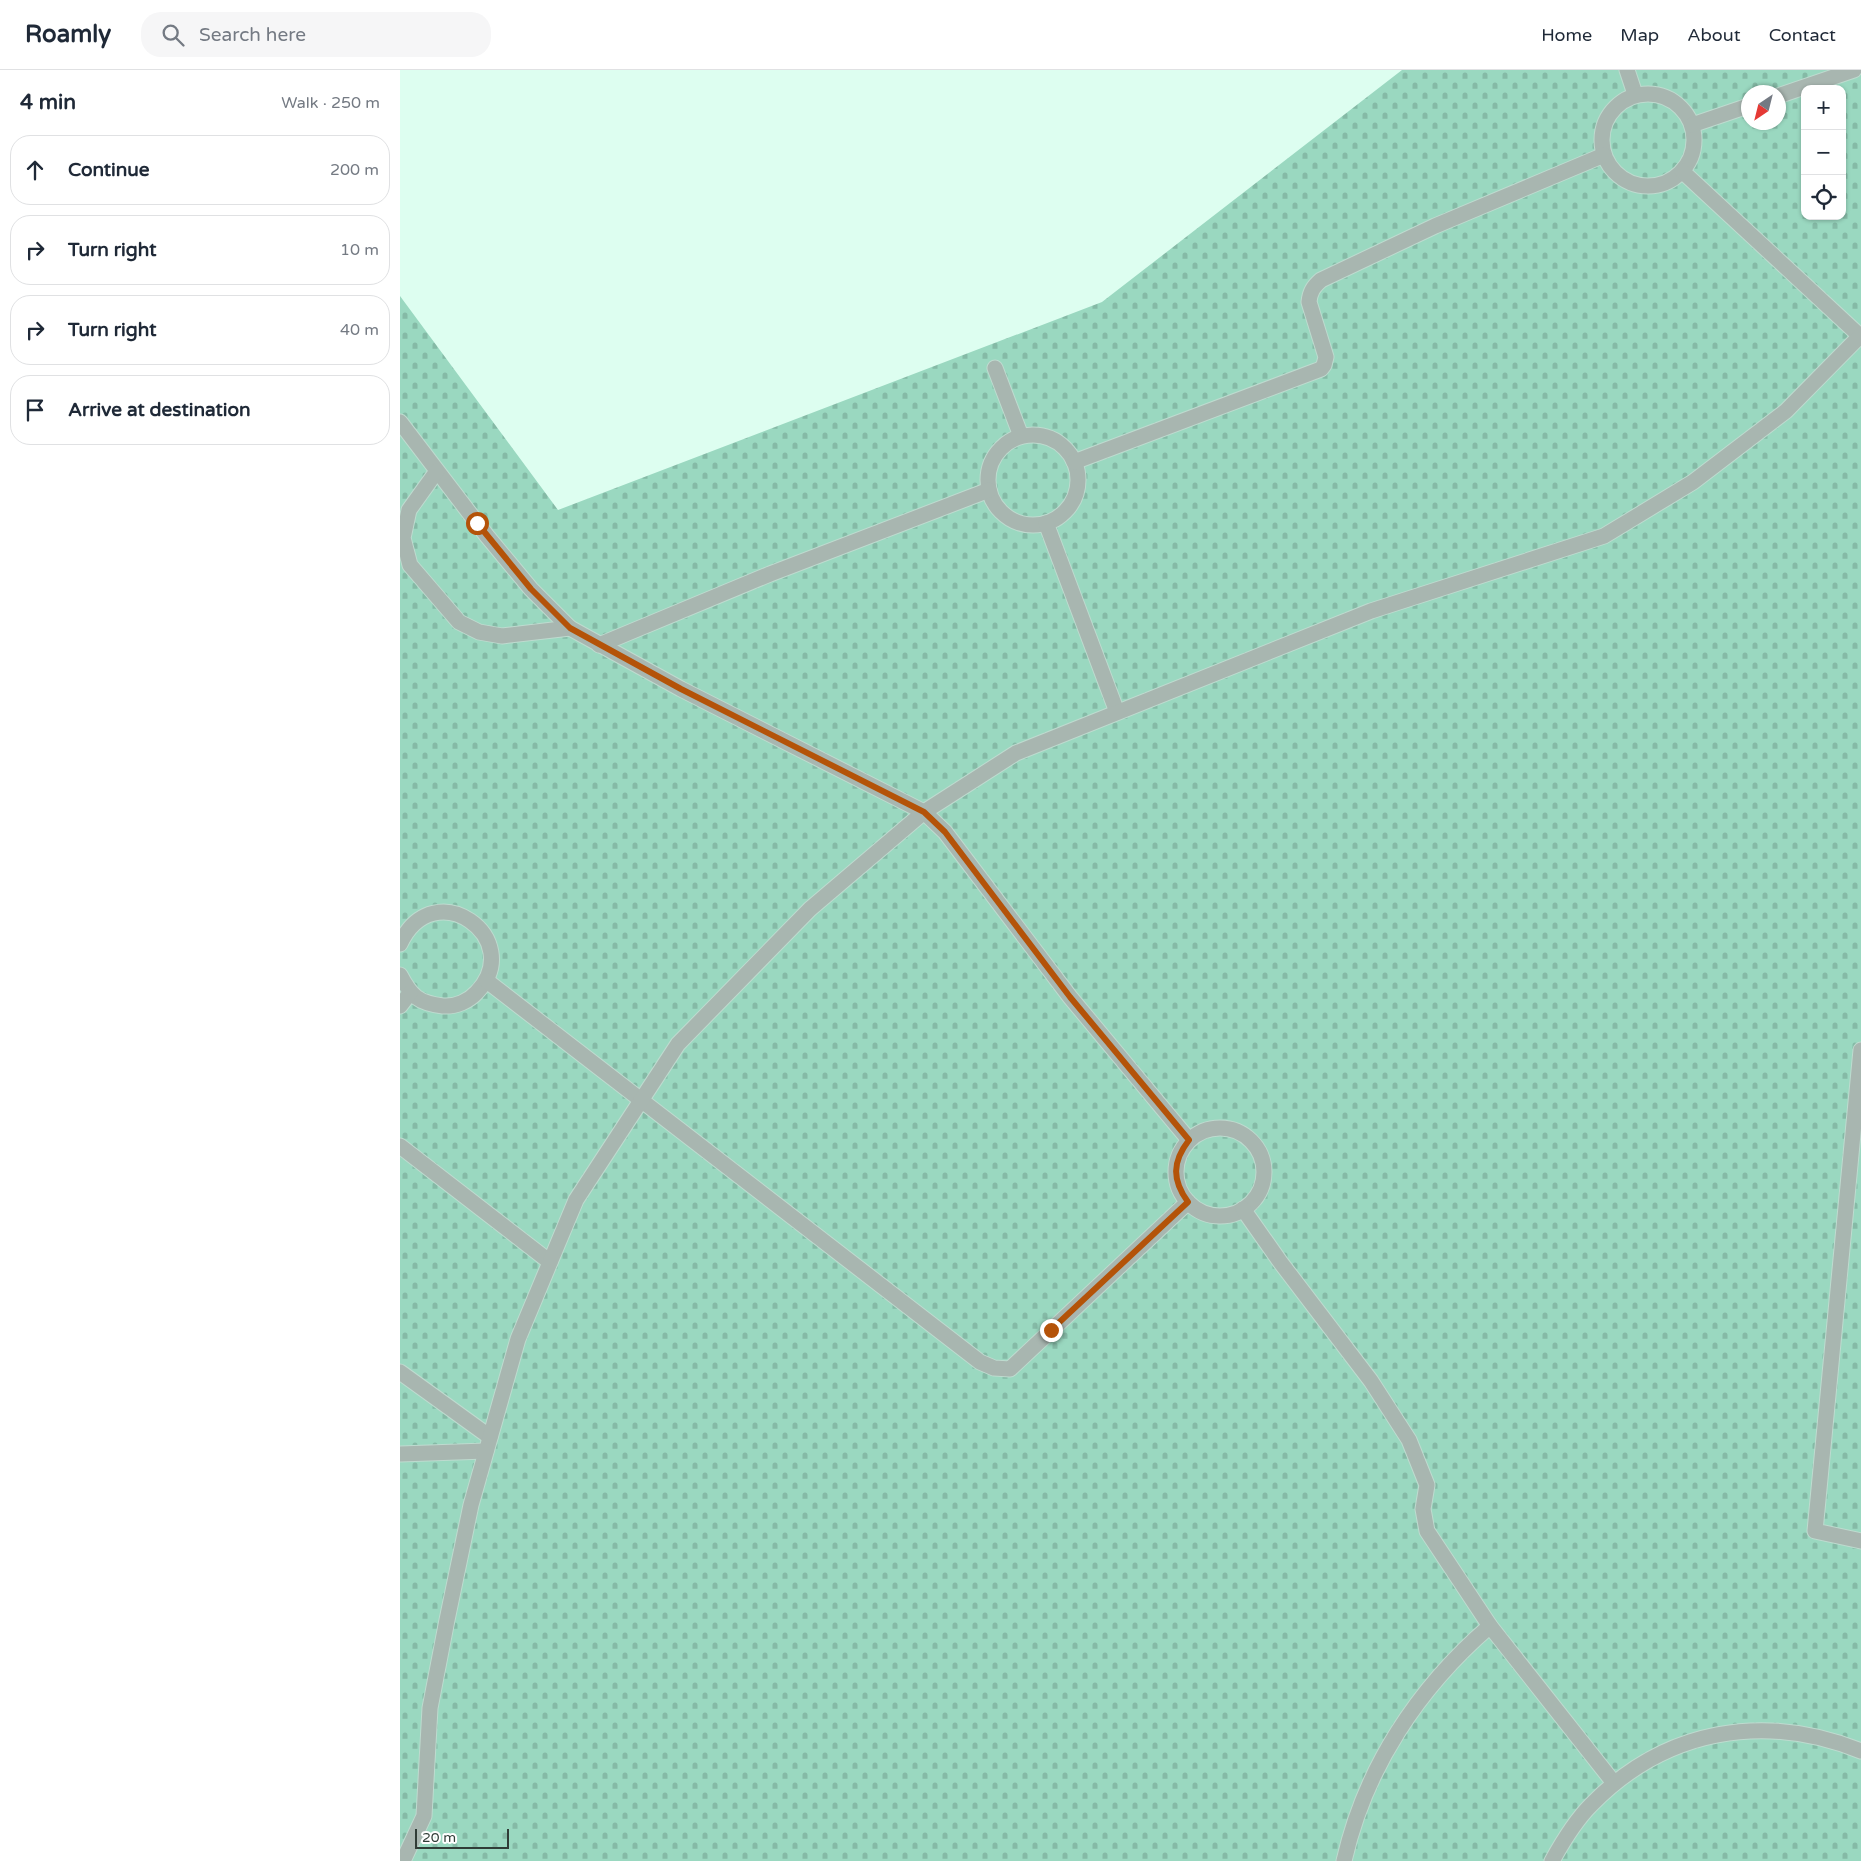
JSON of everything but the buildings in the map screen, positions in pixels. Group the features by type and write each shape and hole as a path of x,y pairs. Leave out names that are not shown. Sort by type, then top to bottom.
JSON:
{"lane":[{"path":"1626,70 1635,94"},
{"path":"1786,93 1854,70"},
{"path":"1635,94 1661,96 1675,102 1685,113 1692,125 1694,140 1691,159 1674,179 1663,184 1634,185 1621,178 1610,168 1604,155 1601,141 1603,126 1610,113 1620,103 1635,94"},
{"path":"1692,125 1741,108"},
{"path":"1074,462 1321,369 1326,357 1309,302 1310,293 1321,280 1435,226 1604,155"},
{"path":"403,1861 424,1816 430,1708 471,1505 518,1339 576,1200 678,1044 810,909 924,812 1016,753 1371,611 1604,536 1692,482 1786,411 1860,336 1682,171"},
{"path":"995,368 1021,436"},
{"path":"400,422 531,589 570,628 681,689 924,812 945,832 1070,997 1189,1140"},
{"path":"1034,435 1046,437 1068,451 1074,462 1078,474 1078,487 1074,499 1068,510 1046,524 1033,525 1009,518 993,501 989,490 989,473 992,461 1009,442 1021,436 1034,435"},
{"path":"437,471 409,510 403,538 410,565 459,622 479,632 502,636 570,628"},
{"path":"599,645 770,574 989,490"},
{"path":"1046,524 1117,712"},
{"path":"400,944 405,923 442,912 457,914 470,920 481,930 488,943 492,957 486,981 474,996 461,1003 446,1006 419,1000 410,993 400,975"},
{"path":"486,981 980,1362 994,1368 1010,1369 1188,1202"},
{"path":"400,1006 410,993"},
{"path":"1861,1050 1815,1531 1861,1541"},
{"path":"1214,1128 1240,1133 1251,1142 1259,1152 1263,1166 1263,1180 1259,1193 1251,1204 1226,1216 1212,1215 1199,1211 1188,1202 1180,1191 1176,1178 1176,1164 1181,1151 1189,1140 1200,1132 1214,1128"},
{"path":"400,1146 550,1262"},
{"path":"1243,1209 1281,1263 1371,1381 1409,1440 1427,1485 1423,1509 1428,1531 1490,1626 1614,1783"},
{"path":"400,1372 488,1444"},
{"path":"400,1454 488,1444"},
{"path":"1344,1861 1364,1796 1384,1754 1409,1713 1438,1676 1471,1642 1490,1626"},
{"path":"1552,1861 1574,1826 1590,1806 1614,1783 1642,1764 1672,1748 1704,1737 1738,1731 1772,1730 1805,1733 1838,1742 1861,1751"}],"green space":[{"path":"1402,70 1861,70 1861,1861 400,1861 400,296 558,510 1102,302"}],"route":[{"path":"477,523 531,589 570,628 681,689 924,812 945,832 1070,997 1189,1140 1181,1151 1176,1164 1176,1178 1180,1191 1188,1202 1051,1330"}]}
